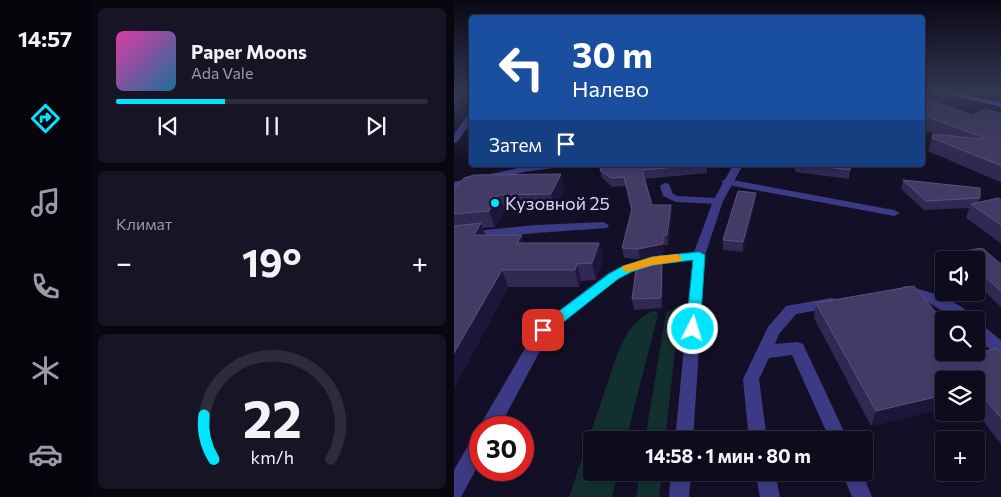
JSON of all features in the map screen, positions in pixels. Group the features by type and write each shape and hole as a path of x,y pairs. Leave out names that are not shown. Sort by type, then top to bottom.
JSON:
{"street":[{"path":"454,140 469,119"},
{"path":"454,185 543,167"},
{"path":"685,431 699,255 718,201 737,167"},
{"path":"459,196 465,190 497,183 523,181"},
{"path":"727,182 894,212"},
{"path":"665,186 668,196 676,199 718,201"},
{"path":"454,237 536,229 603,226"},
{"path":"496,416 543,330 613,276 627,269 652,261 699,255"},
{"path":"893,292 902,291 925,294 955,311"},
{"path":"757,431 751,379 773,331 790,310 846,300"},
{"path":"985,336 1001,351"},
{"path":"763,352 797,348 835,431"},
{"path":"454,490 469,463"},
{"path":"679,497 680,481"},
{"path":"767,481 770,497"},
{"path":"856,481 862,497"}],"green space":[{"path":"680,305 666,431 646,431 666,313"},
{"path":"653,311 658,314 628,431 591,431 624,339 631,328 646,314"},
{"path":"583,456 583,481 616,481 612,497 569,497"},
{"path":"639,481 661,481 659,497 636,497"}],"building":[{"path":"925,115 1002,115 1002,166 932,138 933,134 982,139 982,137"},
{"path":"601,167 677,167 642,170 652,205 671,205 667,235 663,235 663,244 638,249 622,248 632,209 624,177 611,178 600,170"},
{"path":"827,167 851,167 850,170"},
{"path":"561,174 551,194 499,195 489,211 454,214 454,188 464,178 474,175"},
{"path":"903,180 980,188 980,198 926,201"},
{"path":"738,191 756,193 743,242 723,240"},
{"path":"998,198 1002,200 1002,226 971,204"},
{"path":"481,223 474,235 522,235 517,243 599,243 592,263 577,264 575,270 502,270 454,353 454,226"},
{"path":"982,248 1002,265 1002,292 985,277 985,251 965,251"},
{"path":"662,255 661,298 632,299 637,262"},
{"path":"914,286 935,311 935,361 985,361 985,351 997,348 1002,354 1002,419 985,399 985,371 935,371 935,397 876,411 816,303"}],"slow traffic":[{"path":"627,269 652,261 677,258"}],"place":[{"name":"Кузовной 25","path":"495,203"}],"route":[{"path":"543,330 613,276 627,269 652,261 699,255 693,329"}]}
